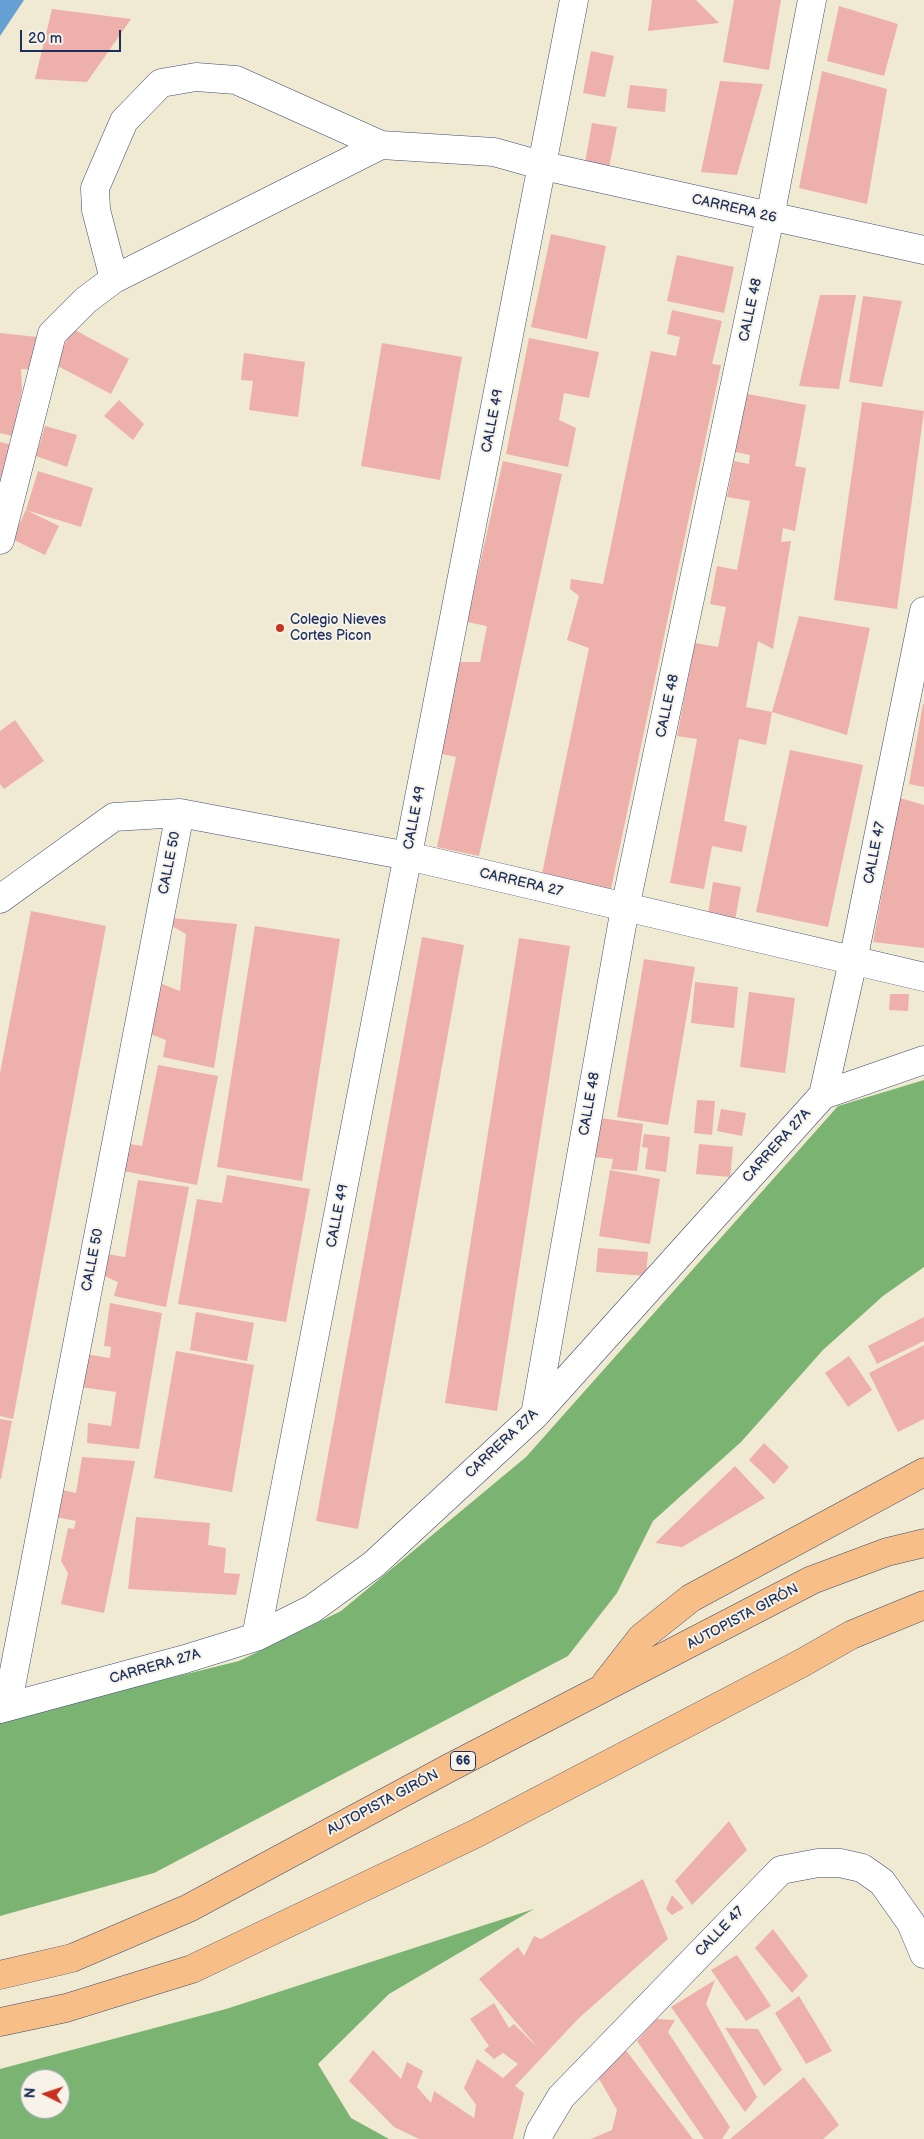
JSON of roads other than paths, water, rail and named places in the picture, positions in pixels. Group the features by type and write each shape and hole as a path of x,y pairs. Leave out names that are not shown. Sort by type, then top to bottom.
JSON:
{"highway":[{"path":"601,1690 642,1637 691,1598 924,1472"},
{"name":"AUTOPISTA GIRÓN","path":"0,1975 72,1958 189,1908 448,1768 812,1580 887,1552 924,1543"},
{"path":"0,2022 66,2008 192,1969 476,1834 802,1663 851,1634 924,1605"}],"street":[{"name":"CALLE 49","path":"256,1637 544,166 574,0"},
{"name":"CALLE 48","path":"535,1414 625,908 770,217 812,0"},
{"path":"114,279 96,210 95,188 124,121 161,83 196,77 236,80 381,145"},
{"name":"CARRERA 26","path":"381,145 494,152 544,166 924,250"},
{"path":"0,540 52,334 86,300 114,279 381,145"},
{"name":"CALLE 47","path":"823,1095 853,961 924,611"},
{"name":"CARRERA 27","path":"0,899 114,817 180,813 408,856 924,977"},
{"name":"CALLE 50","path":"3,1708 180,813"},
{"name":"CARRERA 27A","path":"3,1708 185,1659 256,1637 312,1609 374,1564 535,1414 823,1095 924,1060"},
{"name":"CALLE 47","path":"538,2139 540,2132 561,2097 781,1870 818,1863 840,1863 862,1868 882,1882 910,1923 924,1954"}],"water":[{"path":"0,0 24,0 0,36"}],"place":[{"name":"Colegio Nieves Cortes Picon","path":"280,628"}]}
